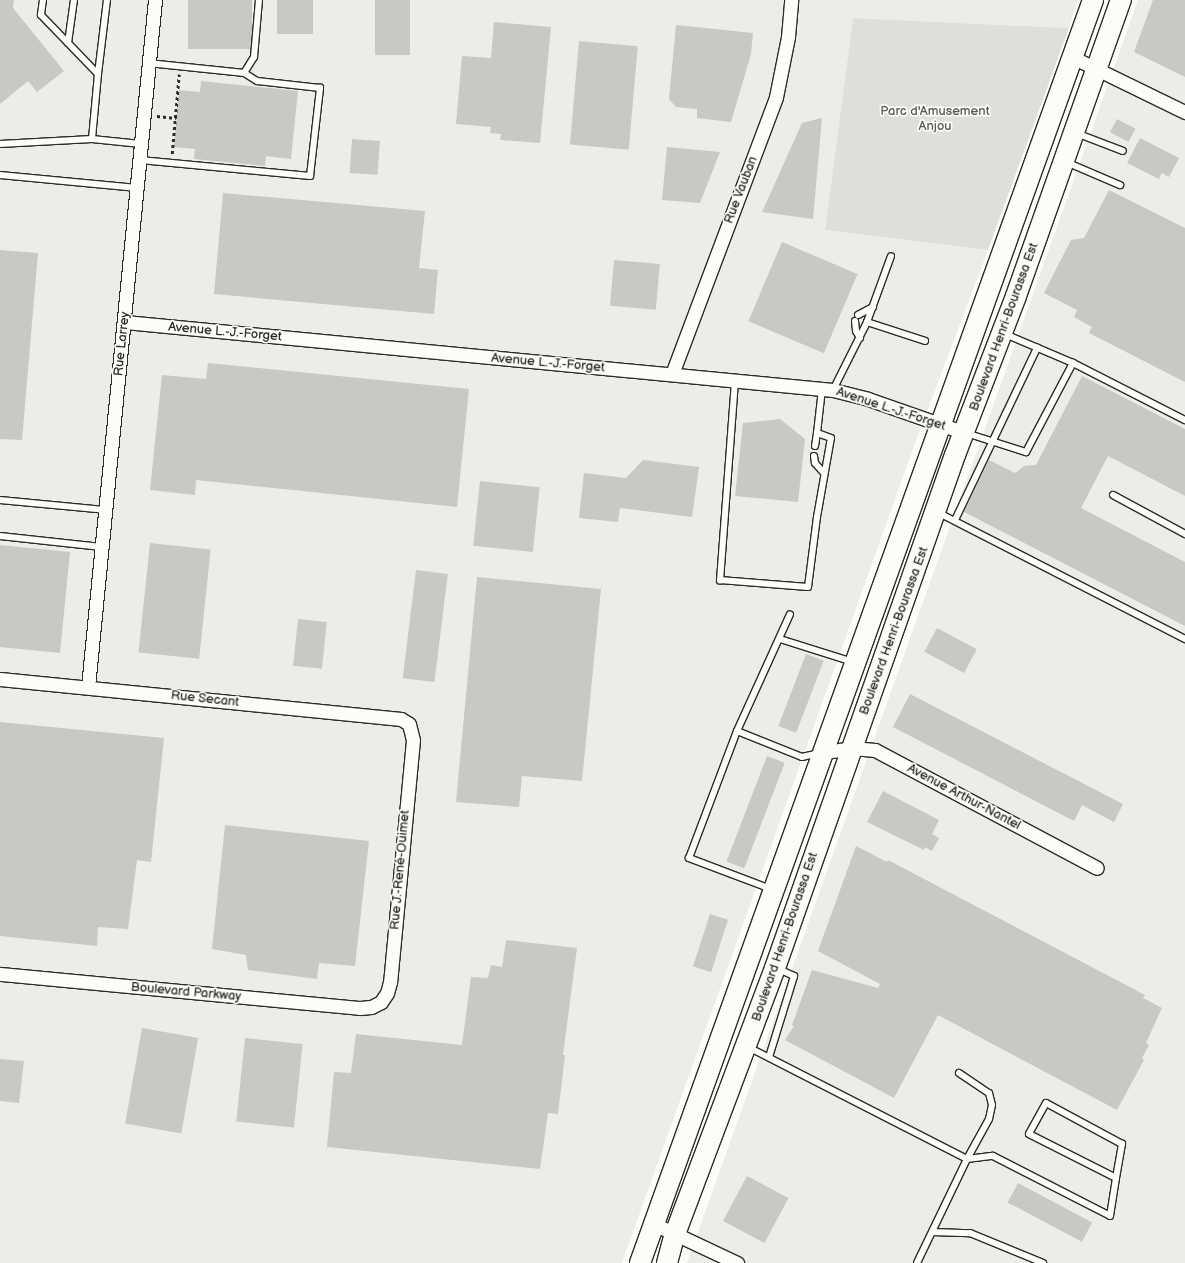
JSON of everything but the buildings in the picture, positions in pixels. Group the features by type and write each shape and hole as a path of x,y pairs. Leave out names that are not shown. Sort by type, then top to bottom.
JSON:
{"main road":[{"name":"Boulevard Henri-Bourassa Est","path":"640,1263 1093,0"},
{"name":"Boulevard Henri-Bourassa Est","path":"668,1263 675,1234 775,968 936,512 1002,333 1121,0"}],"street":[{"name":"Rue Larrey","path":"88,688 155,0"},
{"name":"Rue Vauban","path":"672,374 776,97 788,37 787,0"},
{"path":"1072,57 1095,70 1114,76 1185,112"},
{"name":"Avenue L.-J.-Forget","path":"124,322 827,390 868,399 965,433"},
{"name":"Rue Secant","path":"0,679 401,719 409,724"},
{"name":"Rue J.-René-Ouimet","path":"371,1007 381,1002 390,982 413,740 409,724"},
{"name":"Avenue Arthur-Nantel","path":"824,752 852,748 875,750 1098,868"},
{"name":"Boulevard Parkway","path":"0,974 371,1007"},
{"path":"654,1224 737,1263"}],"lane":[{"path":"43,0 41,15 98,74"},
{"path":"68,43 74,0"},
{"path":"92,139 107,0"},
{"path":"244,73 254,58 259,0"},
{"path":"140,160 310,176 320,88 257,81 244,73 149,63"},
{"path":"1073,132 1123,151"},
{"path":"0,144 92,139 141,144"},
{"path":"1064,161 1120,185"},
{"path":"0,175 137,188"},
{"path":"815,446 827,390 860,338 891,256"},
{"path":"860,338 856,332 856,318 873,307"},
{"path":"867,322 925,341"},
{"path":"1002,333 1073,363 1185,420"},
{"path":"955,520 1037,348"},
{"path":"965,433 1026,452 1073,363"},
{"path":"734,381 720,580 808,587 824,473 831,438 817,432"},
{"path":"814,456 815,463 824,473"},
{"path":"1113,495 1185,534"},
{"path":"0,500 105,510"},
{"path":"936,512 955,520 1185,639"},
{"path":"0,536 101,547"},
{"path":"774,890 689,858 737,730 790,614"},
{"path":"780,638 855,663"},
{"path":"737,730 802,757 824,752"},
{"path":"769,1057 794,976 775,968"},
{"path":"746,1047 769,1057 967,1159 993,1156 1110,1216 1122,1144 1046,1103 1029,1134 1116,1178"},
{"path":"917,1263 967,1159 989,1119 992,1106 989,1093 959,1073"},
{"path":"932,1232 970,1233 1043,1263"}],"path":[{"path":"172,155 179,66"},
{"path":"157,116 176,118"}],"shaded area":[{"path":"0,0 1078,0 1069,28 853,18 825,230 988,250 914,446 622,1263 0,1263"},
{"path":"1138,0 1185,0 1185,1263 687,1263"}],"green space":[{"name":"Parc d'Amusement Anjou","path":"853,18 1069,28 988,250 825,230"}]}
